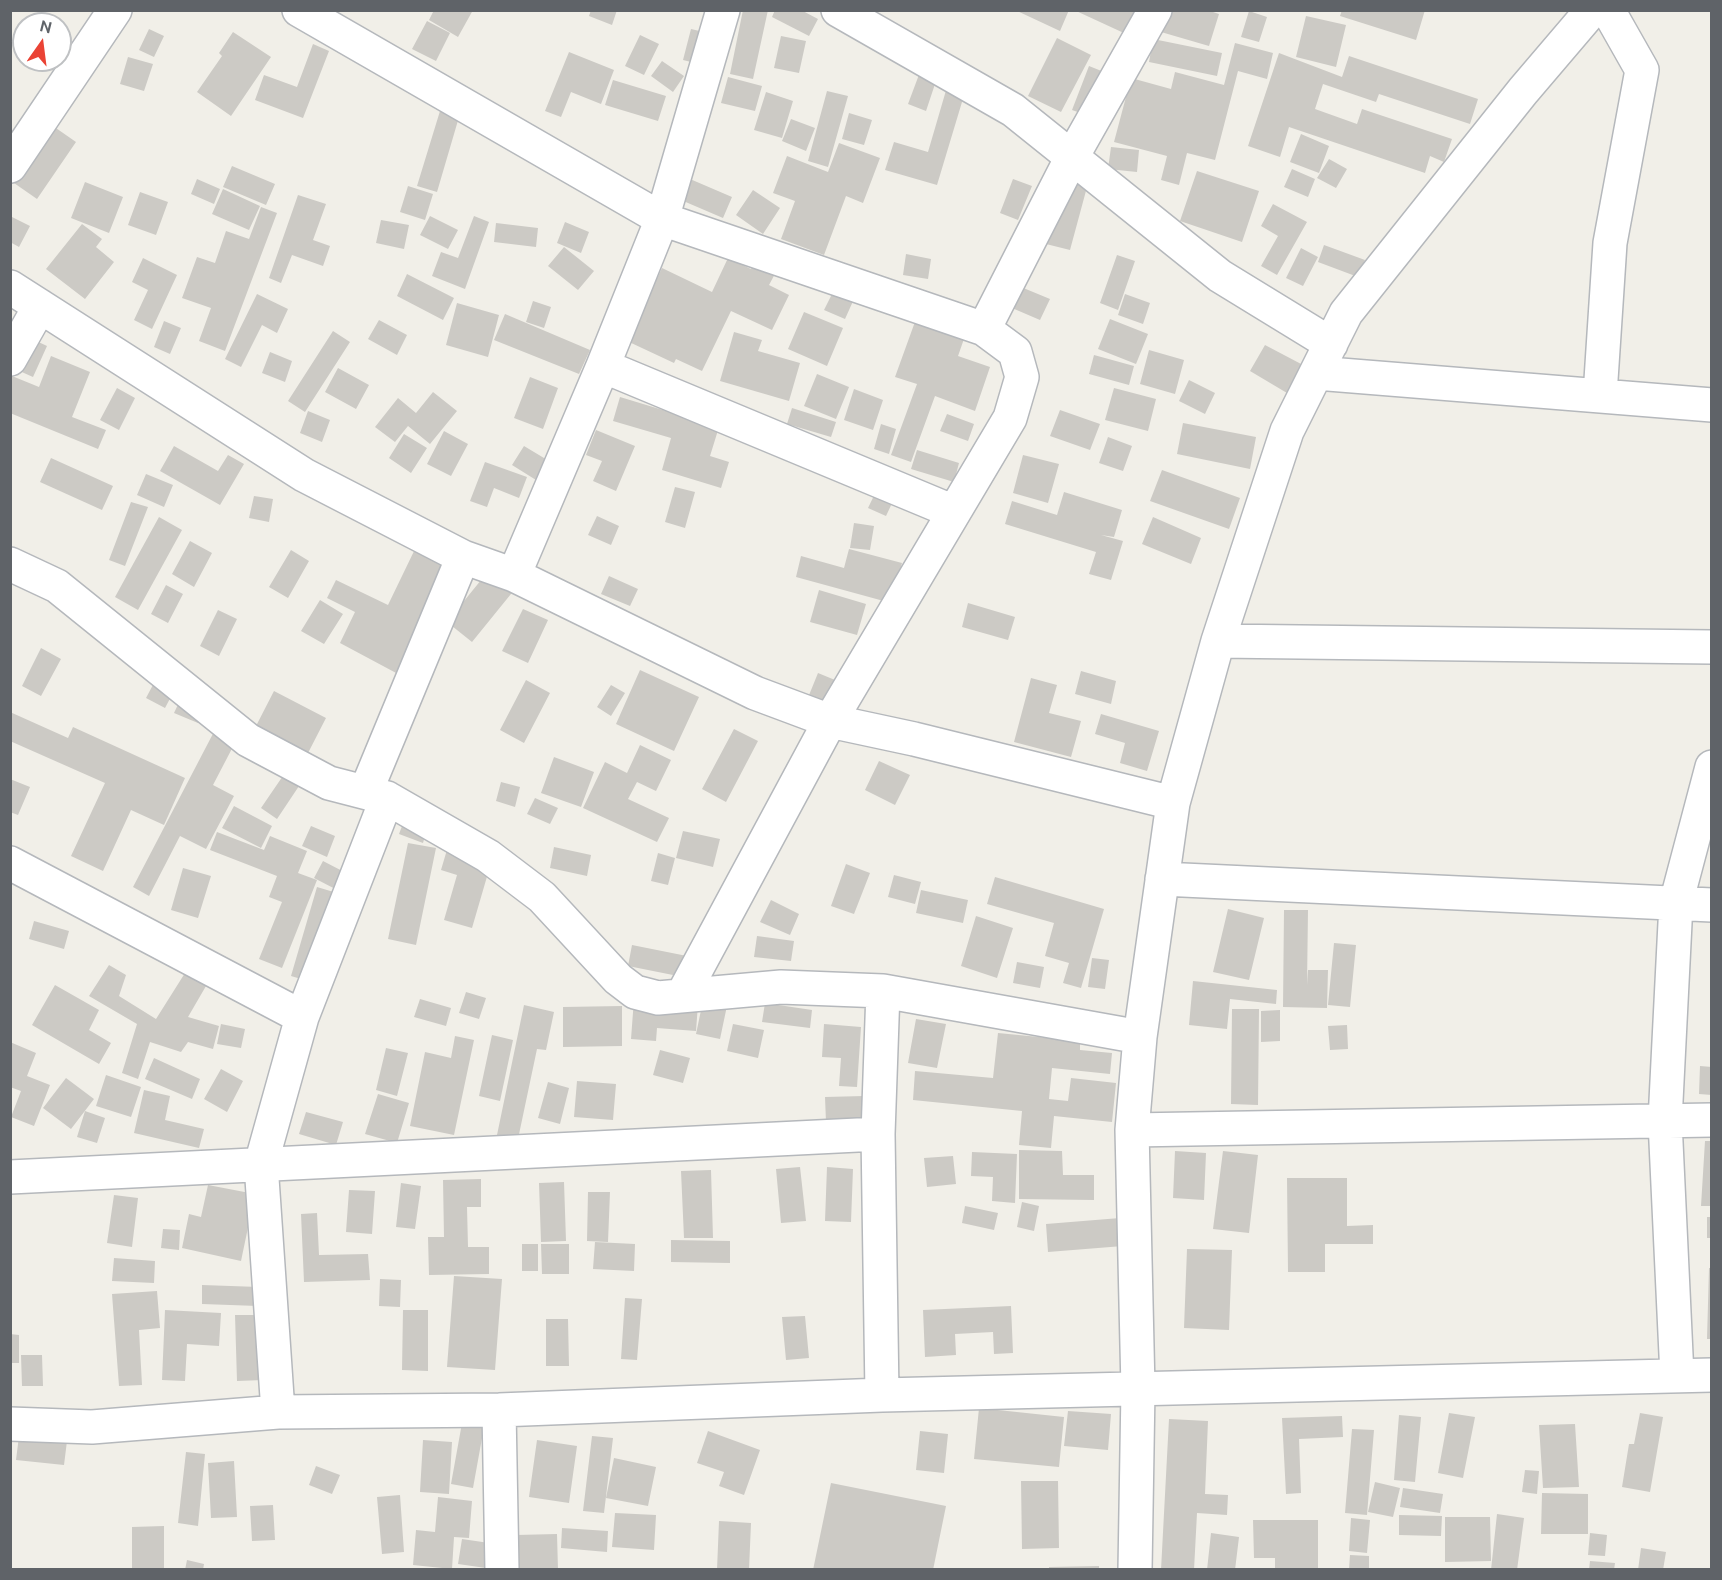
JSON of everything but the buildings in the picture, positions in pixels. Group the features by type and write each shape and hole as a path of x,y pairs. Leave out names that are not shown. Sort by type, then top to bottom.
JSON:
{"street":[{"path":"10,166 116,10"},
{"path":"299,10 662,219 984,329 1016,352 1022,377 1010,418 830,721 682,996"},
{"path":"514,575 603,366 662,219 723,10"},
{"path":"838,10 1013,110 1220,276 1331,344"},
{"path":"984,329 1072,157 1155,10"},
{"path":"1135,1569 1137,1389 1132,1130 1140,1037 1173,803 1218,641 1287,431 1346,313 1522,91 1592,10"},
{"path":"1600,395 1610,243 1642,70 1608,10"},
{"path":"10,287 304,475 463,557 514,575 755,693 830,721 914,739 1173,803"},
{"path":"10,359 40,306"},
{"path":"603,366 954,512"},
{"path":"1316,373 1712,405"},
{"path":"278,1412 261,1164 302,1017 376,794 463,557"},
{"path":"10,564 57,586 248,740 329,783 376,794 488,856 542,897 618,979 635,992 658,998 782,987 883,991 1140,1037"},
{"path":"1218,641 1712,647"},
{"path":"1677,1376 1665,1121 1676,903 1712,767"},
{"path":"13,872 302,1017"},
{"path":"1162,879 1712,905"},
{"path":"882,1395 878,1134 883,991"},
{"path":"1132,1130 1712,1120"},
{"path":"10,1177 878,1134"},
{"path":"10,1424 92,1427 278,1412 499,1410 882,1395 1712,1375"},
{"path":"499,1410 502,1569"}]}
